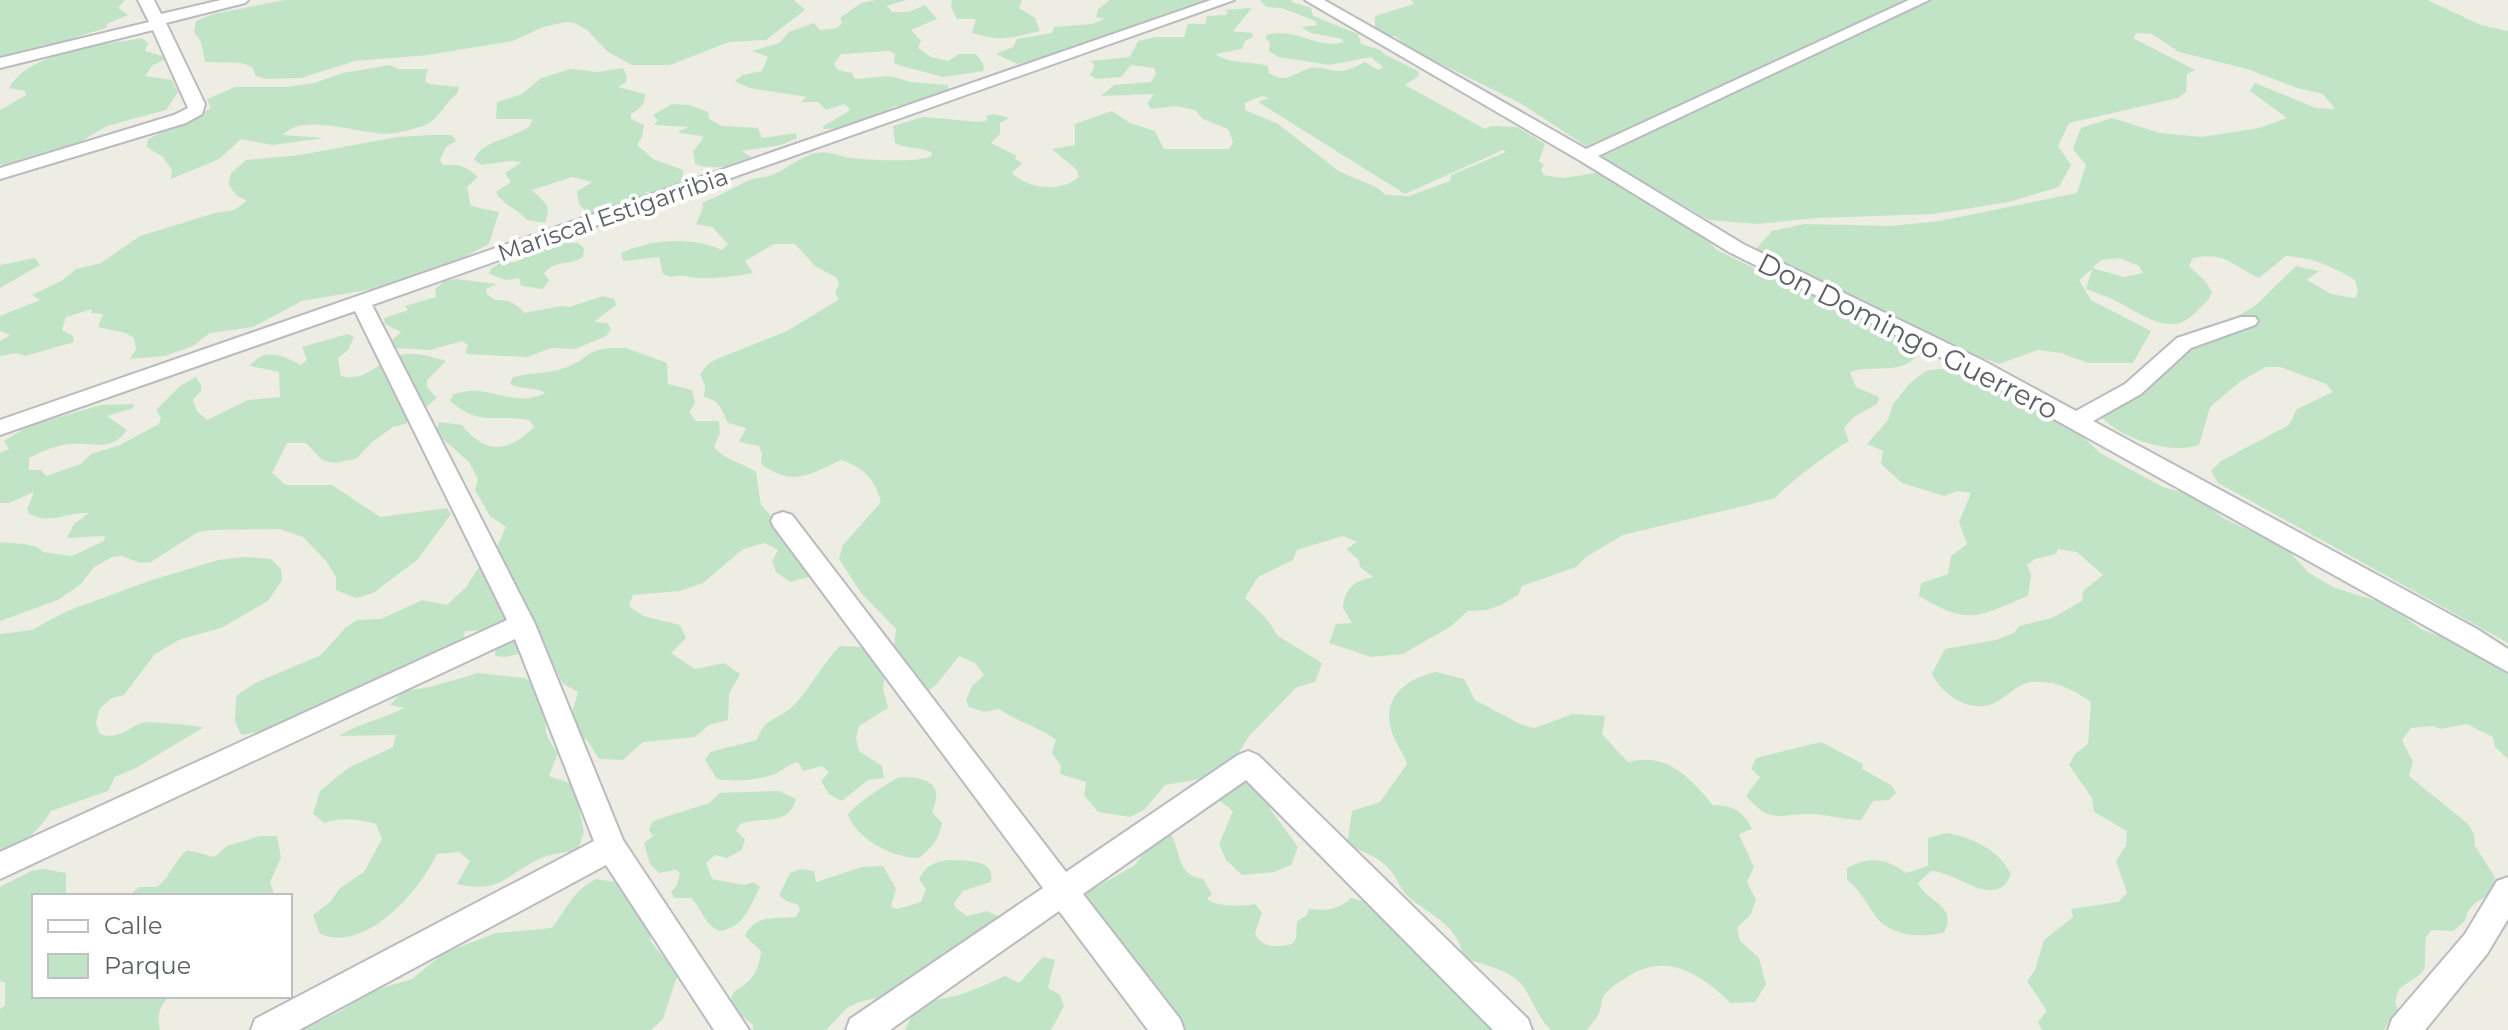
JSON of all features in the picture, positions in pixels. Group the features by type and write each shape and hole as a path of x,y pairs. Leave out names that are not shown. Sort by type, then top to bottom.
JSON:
{"street":[{"path":"0,174 180,119 196,110 197,104 146,0"},
{"path":"0,63 240,0"},
{"name":"Mariscal Estigarribia","path":"0,428 1226,0"},
{"name":"Don Domingo Guerrero","path":"1313,0 1585,156 1736,248 1974,365 2468,636 2508,662"},
{"path":"1585,156 1921,0"},
{"path":"361,303 522,624 611,847 733,1030"},
{"path":"2075,421 2133,389 2184,343 2248,321"},
{"path":"783,521 1168,1030"},
{"path":"0,866 522,624"},
{"path":"862,1030 1248,763 1516,1030"},
{"path":"267,1030 611,847"},
{"path":"2404,1030 2476,944 2508,891"}],"green space":[{"path":"0,0 125,0 118,8 128,15 107,24 106,28 0,61"},
{"path":"285,0 794,0 805,10 766,40 729,42 670,65 632,65 608,52 587,30 566,22 543,27 513,41 428,55 355,61 301,78 266,79 256,76 252,67 242,63 205,62 201,42 194,32 196,21 214,14"},
{"path":"906,0 887,6 892,12 908,12 925,5 937,19 911,30 921,41 918,48 931,57 948,61 959,54 976,54 983,63 984,71 943,77 898,65 894,63 895,54 889,51 841,54 834,64 838,70 852,73 855,79 890,76 911,82 948,85 949,90 913,105 895,106 851,128 823,129 823,126 848,112 850,109 844,104 826,110 818,102 800,102 807,97 749,88 735,81 742,75 762,71 768,57 752,51 779,43 789,32 814,23 820,30 837,28 842,23 840,18 861,3"},
{"path":"952,0 1022,0 1019,8 1035,18 1040,31 1006,38 972,33 976,19 957,19 951,7"},
{"path":"1110,0 1219,0 1135,30 1108,34 1104,39 1073,45 1062,53 1017,64 996,54 1013,47 1017,39 1052,33 1054,27 1092,24 1105,19 1096,17 1098,9"},
{"path":"1260,0 1293,0 1291,2 1311,8 1313,16 1358,34 1361,44 1381,50 1418,71 1419,76 1405,85 1485,129 1491,126 1517,127 1545,144 1539,161 1544,165 1541,170 1544,175 1563,178 1602,172 1620,188 1647,198 1664,214 1699,233 1717,250 1774,278 1830,299 1904,337 1917,347 1919,354 1903,365 1850,372 1856,387 1879,397 1877,404 1854,417 1844,428 1849,441 1810,468 1776,498 1623,535 1586,557 1576,567 1522,586 1518,595 1501,605 1487,610 1468,611 1450,627 1403,654 1371,657 1329,643 1336,624 1352,623 1343,608 1348,591 1361,580 1373,577 1360,567 1359,560 1346,549 1357,542 1343,536 1297,550 1293,560 1258,577 1245,598 1266,618 1278,636 1322,663 1315,682 1297,687 1250,735 1234,760 1207,778 1165,785 1144,810 1130,817 1098,812 1084,795 1086,782 1060,774 1061,766 1052,753 1056,740 999,709 985,712 969,707 966,700 972,686 984,675 975,663 959,656 937,684 916,700 893,653 896,629 861,593 839,559 843,545 881,502 867,475 841,460 801,476 792,477 772,471 761,464 759,446 739,442 746,428 728,423 717,403 704,397 705,386 700,374 708,364 787,331 838,300 835,292 839,284 837,278 815,266 795,244 774,244 745,261 753,273 712,278 671,277 663,274 659,257 623,261 621,253 672,241 698,243 722,250 728,244 712,227 696,224 702,203 747,181 773,175 811,154 825,152 852,158 893,160 932,156 931,152 895,143 893,126 923,117 980,122 994,114 1009,118 1000,123 1000,134 991,143 1017,156 1015,159 1022,163 1012,173 1035,186 1054,187 1079,177 1077,170 1052,149 1075,145 1075,124 1112,111 1130,123 1155,131 1164,149 1229,149 1233,142 1228,129 1203,119 1195,110 1176,106 1152,109 1147,104 1154,94 1101,96 1114,85 1151,82 1156,74 1154,68 1131,65 1121,77 1096,79 1090,75 1095,66 1091,61 1130,57 1138,41 1156,37 1184,37 1188,24 1205,24 1207,16 1226,15 1228,12 1224,10 1252,8 1233,31 1252,33 1253,37 1245,41 1242,49 1215,54 1235,61 1268,66 1269,73 1275,76 1291,76 1310,68 1344,71 1365,62 1378,70 1383,67 1371,57 1330,65 1278,57 1269,51 1267,35 1287,33 1324,43 1343,42 1342,39 1311,33 1301,27 1317,25 1315,21 1282,8 1266,7","holes":["1262,96 1268,98 1258,102 1405,194 1503,150 1506,152 1451,175 1450,181 1409,196 1386,195 1376,187 1340,172 1278,124 1245,110 1245,103"]},
{"path":"1411,0 2427,0 2481,25 2508,31 2508,643 2218,483 2211,471 2221,461 2289,425 2297,409 2333,392 2326,384 2280,367 2266,367 2241,381 2210,407 2199,445 2187,448 2158,446 2127,435 2114,428 2095,409 2101,398 2256,305 2296,266 2319,271 2307,280 2331,294 2355,298 2358,292 2355,280 2338,271 2314,261 2286,256 2259,278 2221,258 2193,258 2189,266 2212,292 2186,320 2167,324 2156,322 2086,289 2092,269 2079,280 2091,300 2151,331 2133,363 2088,363 2061,353 2038,350 1999,364 1951,346 1756,249 1772,231 1804,224 1890,226 1940,221 2077,193 2086,165 2073,149 2081,128 2112,118 2160,133 2202,137 2259,128 2287,118 2250,91 2255,83 2316,108 2335,109 2323,94 2297,88 2247,69 2179,52 2152,34 2137,33 2133,38 2195,70 2187,74 2186,92 2178,98 2069,123 2058,146 2071,165 2059,187 2009,202 1933,214 1816,218 1757,224 1709,220 1624,171 1520,103 1413,50 1395,36 1387,36 1375,29 1375,16 1414,4","holes":["2119,258 2139,266 2143,273 2124,277 2092,268 2101,260"]},
{"path":"142,38 148,43 145,51 169,58 153,65 145,76 172,80 178,92 166,110 107,126 68,149 8,167 0,164 0,110 26,95 25,91 9,88 19,76 33,66 69,52"},
{"path":"390,65 399,69 428,69 425,81 459,87 458,93 433,120 418,127 386,134 303,125 283,135 324,138 272,145 241,139 219,159 171,179 172,170 163,157 147,147 148,139 211,108 207,99 235,87 286,87"},
{"path":"623,68 626,82 618,87 645,94 643,104 631,114 631,119 644,125 637,145 653,159 683,170 680,182 665,191 646,192 641,201 603,212 581,214 584,209 579,204 577,191 592,182 572,177 532,190 546,204 548,212 545,223 527,220 496,192 511,182 505,173 522,162 481,165 474,159 485,147 530,126 532,119 496,119 497,102 522,94 541,78 571,69 598,72"},
{"path":"672,104 689,105 708,112 709,119 722,126 758,128 762,138 796,133 797,138 781,145 742,151 756,160 726,166 702,166 695,164 693,151 703,139 702,136 678,131 689,127 654,125 658,120 653,115"},
{"path":"452,135 456,141 446,147 440,160 443,165 462,166 478,177 467,187 471,206 499,212 489,244 466,256 453,268 391,286 302,301 253,327 210,333 193,346 165,356 130,359 136,349 134,338 126,333 98,327 103,314 91,313 92,309 66,317 62,330 73,336 74,342 25,356 16,353 0,356 0,341 10,335 0,331 0,316 40,300 32,295 61,281 76,269 101,263 140,236 234,210 247,201 237,196 228,184 231,173 246,160 300,155 397,137"},
{"path":"566,242 578,243 584,248 583,257 548,269 544,274 549,280 543,289 521,286 519,278 506,280 489,274 500,263 516,262 532,250"},
{"path":"35,258 40,265 0,288 0,265"},
{"path":"456,279 497,284 486,289 487,294 495,300 515,304 524,313 569,307 603,296 614,299 616,305 594,322 607,323 611,329 606,336 575,349 551,348 527,357 465,354 468,345 462,341 430,350 396,348 390,342 401,332 385,324 384,318 408,310 405,306 436,297 435,289 445,281"},
{"path":"348,334 354,337 348,350 338,358 341,376 365,374 400,355 430,356 446,361 427,380 427,387 437,398 405,424 393,427 372,442 356,459 334,463 322,460 306,443 287,443 272,473 286,485 332,485 380,517 447,508 451,514 417,560 373,593 356,598 336,590 336,577 326,561 303,537 280,529 198,532 151,562 112,557 94,567 81,584 58,600 0,621 0,542 25,544 43,552 72,556 104,541 105,536 67,538 74,524 89,513 51,518 29,514 27,509 34,492 9,503 0,503 0,453 9,449 4,441 28,426 101,405 134,404 133,408 107,416 127,430 115,442 60,446 29,458 29,470 41,470 46,476 81,464 91,454 120,445 159,424 161,418 156,410 180,386 196,377 201,391 193,400 197,411 207,420 248,400 280,397 279,372 250,366 256,360 275,355 301,365 307,360 302,347"},
{"path":"626,348 667,363 668,384 692,390 695,403 689,412 696,421 719,421 720,433 714,447 756,472 761,505 805,554 809,577 790,582 776,572 772,561 778,550 765,543 743,549 703,583 680,591 633,595 629,606 643,616 680,625 686,638 671,653 695,669 724,663 740,674 729,694 728,720 709,725 695,737 643,742 623,760 599,759 587,740 566,734 578,692 563,684 549,656 522,653 495,656 497,630 465,631 464,637 451,645 327,707 285,724 241,735 235,721 236,696 255,683 321,655 345,628 357,620 381,619 422,600 447,605 467,586 480,565 496,549 506,527 490,516 475,490 478,479 469,462 436,433 439,422 462,425 480,442 498,447 515,442 534,427 529,420 471,414 450,401 453,394 477,391 521,398 537,396 545,393 510,384 513,377 563,369 591,353"},
{"path":"1939,369 1975,376 2012,392 2029,407 2075,429 2100,453 2163,487 2198,497 2223,518 2285,547 2309,573 2335,588 2387,604 2421,629 2458,643 2508,675 2508,759 2495,747 2493,737 2467,724 2441,729 2432,726 2411,728 2402,740 2413,762 2409,776 2468,824 2474,834 2475,846 2495,877 2491,895 2474,904 2465,921 2453,931 2432,930 2426,937 2424,969 2399,989 2395,1002 2399,1013 2392,1016 2384,1030 2042,1030 2038,1022 2047,1011 2027,981 2035,970 2044,940 2073,917 2071,909 2118,902 2127,893 2116,861 2126,845 2127,831 2094,812 2092,798 2069,765 2075,754 2088,744 2091,702 2064,687 2032,682 2021,685 1994,703 1976,706 1958,700 1942,689 1932,673 1945,649 1996,640 2014,633 2019,626 2052,618 2082,601 2083,591 2103,575 2077,552 2058,549 2056,554 2035,559 2027,565 2031,575 2028,596 1996,609 1962,615 1919,596 1921,583 1948,574 1951,556 1967,544 1959,522 1971,493 1957,491 1944,496 1902,483 1881,464 1883,451 1867,444 1888,420 1893,404 1911,382 1926,371"},
{"path":"245,557 271,559 281,569 282,580 268,601 221,628 181,639 155,654 124,695 112,698 100,708 96,723 100,734 106,735 117,735 145,722 204,727 136,768 115,777 108,791 51,811 30,836 0,851 0,634 32,630 67,611 152,580 218,560"},
{"path":"840,646 863,647 886,665 883,689 888,708 859,726 856,738 859,751 882,766 884,778 868,780 842,801 829,794 821,781 829,772 822,766 803,771 798,762 773,775 717,779 705,760 710,752 757,740 767,723 799,699"},
{"path":"1436,672 1464,679 1475,700 1534,728 1573,714 1605,716 1602,734 1628,762 1642,760 1666,764 1686,776 1713,805 1726,806 1741,813 1752,829 1739,834 1754,867 1747,882 1756,900 1751,914 1737,928 1740,941 1759,958 1766,984 1755,1002 1731,1003 1708,983 1683,970 1656,966 1627,977 1610,988 1603,997 1598,1015 1587,1030 1551,1030 1518,980 1464,958 1451,930 1408,897 1386,865 1347,845 1352,811 1380,802 1407,764 1391,729 1390,707 1394,698 1415,679"},
{"path":"478,673 524,678 534,683 549,713 547,734 558,753 549,776 575,785 584,833 577,851 543,857 501,882 483,887 457,884 470,861 459,852 437,854 404,901 373,927 356,935 338,938 320,934 313,915 330,902 340,888 364,872 382,839 376,824 350,819 324,823 313,814 320,791 348,768 393,747 396,735 339,736 404,708 390,705 403,691 430,687"},
{"path":"1821,742 1863,764 1862,769 1891,785 1896,793 1889,800 1873,801 1861,820 1816,814 1775,816 1762,811 1746,796 1760,777 1751,769 1756,758"},
{"path":"899,777 924,780 934,787 936,793 932,812 942,823 941,829 934,843 919,858 899,855 878,846 859,832 848,815"},
{"path":"1257,779 1274,799 1270,809 1298,847 1291,865 1274,872 1242,875 1226,860 1219,844 1233,811 1216,798 1242,780"},
{"path":"779,791 796,799 787,814 740,824 736,831 745,839 742,850 727,858 715,855 706,863 712,879 744,885 754,882 760,887 740,921 719,931 691,898 674,898 671,892 677,885 680,873 676,870 659,873 650,864 644,843 653,836 649,830 653,821 709,803 720,793"},
{"path":"1170,833 1183,867 1194,877 1203,879 1212,894 1207,899 1230,906 1255,904 1262,913 1255,933 1262,942 1276,946 1292,944 1296,938 1297,921 1306,916 1309,909 1331,909 1351,898 1372,903 1501,1030 1162,1030 1107,976 1094,958 1082,904 1088,892 1135,865 1146,849"},
{"path":"1946,833 1992,851 2011,874 2004,885 1996,890 1986,890 1931,871 1918,883 1944,910 1948,923 1944,932 1916,935 1888,927 1847,880 1847,868 1870,860 1892,864 1906,873 1928,866 1928,838"},
{"path":"260,836 277,836 281,858 270,882 274,894 131,894 139,887 157,887 187,850 214,857 227,846"},
{"path":"949,860 978,862 991,874 991,882 963,891 954,903 956,908 967,916 987,911 1002,918 970,945 943,953 929,968 890,995 847,1008 826,1030 753,1030 753,1025 743,1017 733,1016 733,994 754,974 760,958 761,951 745,936 749,929 766,919 796,917 800,909 797,904 779,895 790,873 801,869 814,871 816,882 862,867 883,866 896,889 891,907 898,909 921,902 926,889 919,879 921,874 931,865"},
{"path":"44,869 66,873 66,894 32,894 32,998 168,998 160,1012 160,1030 0,1030 5,982 0,981 0,887 31,871"},
{"path":"596,879 615,882 627,893 649,926 651,942 678,974 663,1019 651,1030 302,1030 341,1011 368,992 412,979 444,953 496,933 552,928 575,895"},
{"path":"1043,957 1055,960 1048,988 1060,995 1064,1006 1051,1030 905,1030 915,1012 928,1003 962,994 1005,976 1019,983"}]}
